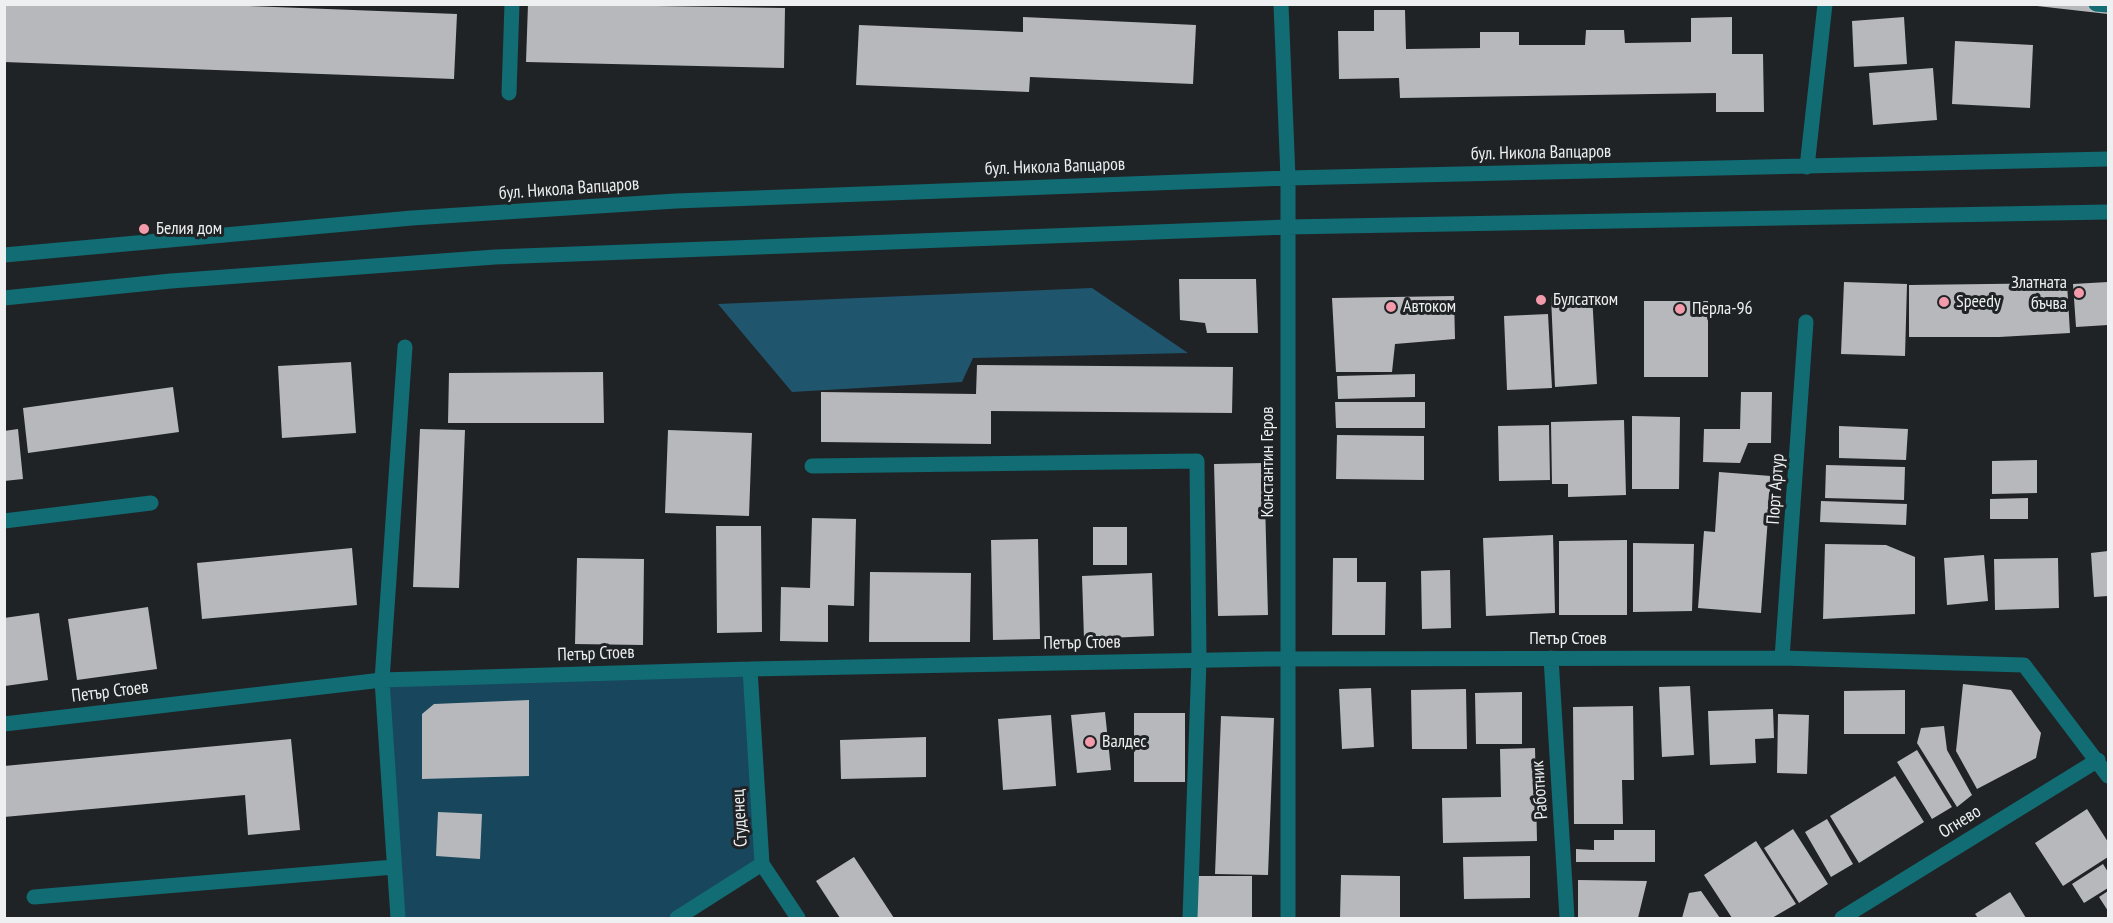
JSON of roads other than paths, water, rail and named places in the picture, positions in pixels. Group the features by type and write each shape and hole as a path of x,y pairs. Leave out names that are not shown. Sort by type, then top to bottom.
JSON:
{"street":[{"path":"509,93 512,4"},
{"name":"Константин Геров","path":"1281,4 1288,178 1288,918"},
{"path":"1807,167 1825,4"},
{"path":"2096,4 2109,5"},
{"name":"бул. Никола Вапцаров","path":"4,255 412,218 676,201 1288,178 2109,159"},
{"path":"4,298 171,281 495,256 1287,227 2109,212"},
{"name":"Порт Артур","path":"1782,658 1806,322"},
{"path":"398,918 382,680 405,347"},
{"path":"812,466 1197,461 1199,660 1190,918"},
{"path":"4,521 151,503"},
{"name":"Петър Стоев","path":"4,724 382,680 750,669 1289,658 1782,658 2024,665 2109,776"},
{"name":"Работник","path":"1551,658 1567,918"},
{"name":"Студенец","path":"677,918 762,864 750,669"},
{"name":"Огнево","path":"1842,918 2098,759"},
{"path":"762,864 798,918"},
{"path":"34,897 394,867"}],"place":[{"name":"Белия дом","path":"144,229"},
{"name":"Златната бъчва","path":"2079,293"},
{"name":"Булсатком","path":"1541,300"},
{"name":"Speedy","path":"1944,302"},
{"name":"Автоком","path":"1391,307"},
{"name":"Перла-96","path":"1680,309"},
{"name":"Валдес","path":"1090,742"}]}
